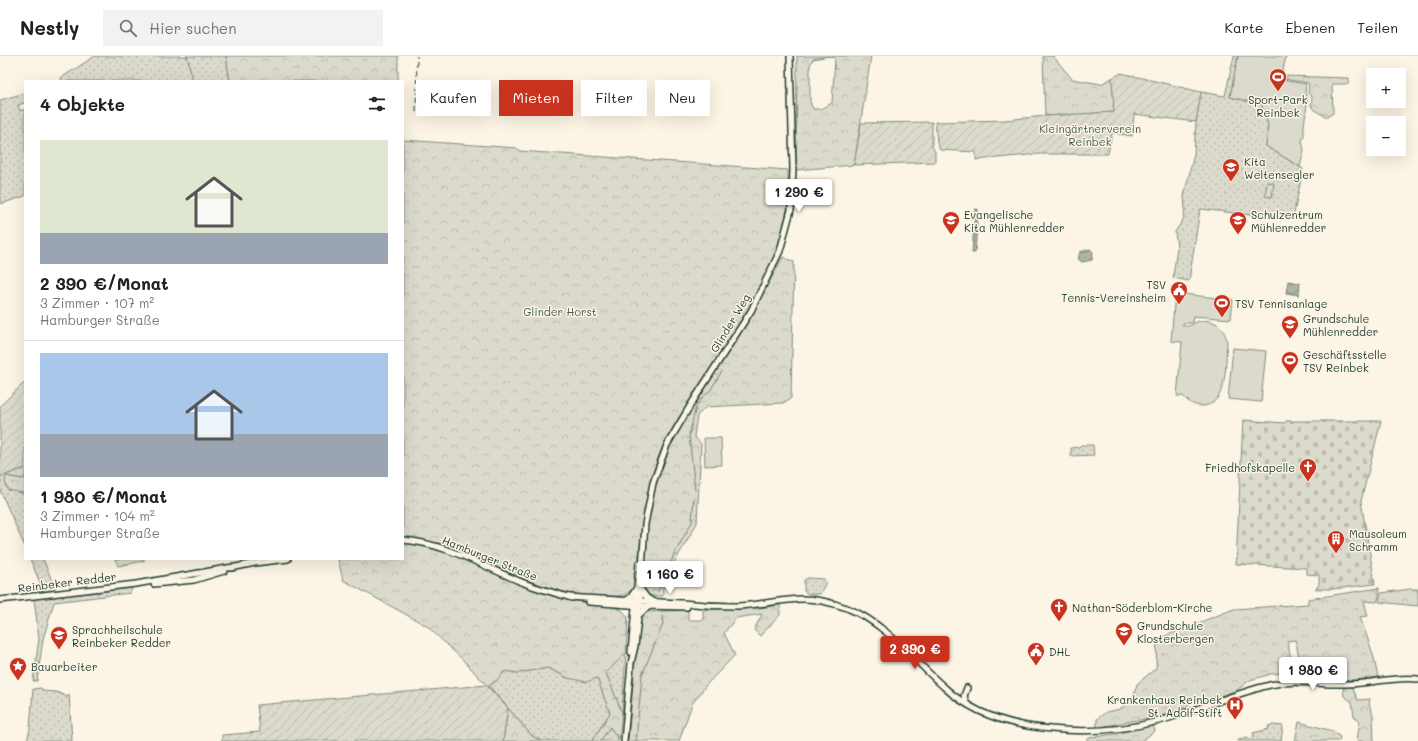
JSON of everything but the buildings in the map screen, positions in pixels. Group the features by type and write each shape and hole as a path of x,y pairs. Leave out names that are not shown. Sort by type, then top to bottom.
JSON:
{"main road":[{"name":"Glinder Weg","path":"624,741 631,663 631,646 636,616 645,524 653,483 667,445 690,406 751,311 780,252 791,210 792,170 790,56"},
{"name":"Hamburger Straße","path":"404,540 421,542 443,548 530,585 569,597 592,602 624,603 650,606 684,607 695,605"},
{"name":"Reinbeker Redder","path":"0,600 136,584 162,584 194,580 233,568 255,563 280,560"},
{"path":"650,606 636,616 624,603 639,588 647,598 656,603"},
{"name":"Hamburger Straße","path":"637,604 656,603 748,606 800,599 816,600 838,605 866,618 885,632 913,656 944,687 966,703 988,714 1021,724 1051,730 1100,731 1159,721 1271,685 1301,682 1345,685 1368,683 1394,678 1418,679"},
{"path":"966,703 964,696 967,688"}],"green space":[{"path":"95,56 226,56 230,80 62,80 61,78"},
{"path":"226,56 398,56 398,80 230,80"},
{"path":"797,56 829,56 871,56 854,165 796,170","holes":["829,56 835,58 832,103 820,109 813,109 810,102 810,65 813,59"]},
{"path":"1043,56 1053,56 1072,79 1101,84 1112,78 1115,112 1045,116"},
{"path":"1234,56 1238,56 1230,97 1262,104 1268,125 1266,146 1303,169 1294,214 1286,219 1200,209 1189,281 1173,278 1177,247 1175,232 1183,220 1185,208 1184,196 1194,154 1196,122 1201,92 1225,96"},
{"path":"1238,56 1286,56 1281,80 1306,84 1305,93 1308,98 1302,141 1304,150 1300,167 1266,146 1268,125 1261,104 1230,97"},
{"name":"Kleingärtnerverein Reinbek","path":"1121,73 1201,92 1196,122 1134,114 1132,136 1112,133 1108,154 1040,154 976,160 976,152 940,150 937,143 935,122 1005,120 1114,112 1112,78"},
{"path":"1284,76 1349,78 1349,84 1332,84 1333,113 1327,117 1314,110 1311,106 1312,97 1308,93 1309,83 1284,79"},
{"path":"24,93 24,103 18,105 20,111 24,109 24,196 1,204 0,201 0,100"},
{"path":"932,122 932,146 935,152 935,162 854,165 861,123"},
{"name":"Glinder Horst","path":"404,140 517,148 519,151 788,170 787,209 782,233 774,256 753,300 728,342 672,428 657,461 647,496 636,586 628,593 617,596 583,595 563,592 526,580 441,544 404,537"},
{"path":"1267,182 1274,183 1272,197 1265,196"},
{"path":"783,257 794,262 791,398 783,403 706,407 697,416 694,436 701,444 697,523 663,582 663,596 650,595 642,586 648,524 655,484 669,446 692,407 753,312"},
{"path":"1175,293 1233,300 1231,319 1193,316 1192,323 1183,323 1183,326 1186,326 1198,322 1211,321 1222,329 1226,338 1227,343 1224,381 1221,391 1211,404 1202,406 1196,405 1189,402 1183,396 1177,396 1182,342 1171,341"},
{"path":"1233,348 1266,351 1261,402 1228,399"},
{"path":"24,383 24,468 0,477 0,406"},
{"path":"1243,420 1285,423 1286,421 1381,421 1361,501 1375,584 1333,589 1315,589 1319,585 1319,575 1307,574 1307,568 1236,564"},
{"path":"704,438 721,438 722,465 705,466"},
{"path":"1081,445 1093,445 1094,455 1071,456 1071,448 1079,447"},
{"path":"24,468 24,478 22,479 6,476 24,496 24,545 0,490 0,477"},
{"path":"6,476 22,479 24,478 24,496 23,493 8,490 5,482"},
{"path":"404,543 421,545 452,554 518,583 554,596 590,604 614,607 622,610 628,617 626,653 606,673 622,713 619,740 610,727 600,741 592,741 610,713 597,678 587,682 568,678 548,668 518,673 505,671 489,686 506,706 463,660 427,626 343,580 338,560 404,560"},
{"path":"30,560 43,560 56,590 44,592"},
{"path":"115,560 144,560 144,561 118,566"},
{"path":"808,578 824,579 826,582 820,594 808,594 804,591 804,580"},
{"path":"132,588 130,593 54,602 43,639 37,681 33,681 39,639 34,599"},
{"path":"1379,588 1377,602 1364,601 1368,616 1360,617 1373,654 1378,677 1354,680 1314,677 1309,671 1301,670 1295,640 1287,641 1295,669 1285,673 1271,674 1250,680 1237,690 1208,700 1191,702 1184,708 1158,717 1097,728 1097,719 1106,712 1120,709 1134,695 1137,684 1156,668 1157,639 1234,609 1308,604 1308,599"},
{"path":"1418,589 1418,606 1379,602 1381,593"},
{"path":"780,605 780,615 760,636 754,630 762,614 736,618 724,633 735,655 707,684 692,704 679,741 628,741 635,662 641,618 644,612 688,610 688,620 703,620 703,610 760,608"},
{"path":"626,653 622,713 606,673"},
{"path":"548,668 568,678 597,678 610,713 592,741 541,741 531,735 489,686 505,671 518,673"},
{"path":"486,685 508,708 503,741 222,741 222,735 260,732 257,705"},
{"path":"1352,687 1358,700 1370,699 1369,704 1373,715 1374,741 1358,741 1357,739 1360,722 1354,716 1352,702 1344,696 1343,688"},
{"path":"41,688 43,691 56,692 68,697 69,694 72,741 27,741 30,729 33,689"},
{"path":"508,708 531,735 541,741 503,741"},
{"path":"1299,722 1333,731 1340,737 1339,741 1295,741"},
{"path":"1153,725 1155,731 1141,741 1087,741 1089,738"},
{"path":"610,726 619,741 600,741"},
{"path":"1268,726 1283,726 1281,741 1238,741 1238,739 1248,737 1249,739 1254,737 1253,733 1269,729"}],"water":[{"path":"975,209 978,209 975,253 972,253"},
{"path":"1090,249 1093,252 1092,260 1082,262 1078,259 1080,252"},
{"path":"1288,281 1300,283 1299,295 1286,293"}],"waterway":[{"path":"187,56 193,80"},
{"path":"695,490 689,435 696,407 702,398 710,391 722,371"},
{"path":"658,591 676,551 692,522 694,497"},
{"path":"636,741 642,675 663,624 662,616"}],"railway":[{"path":"417,56 417,80"}],"place":[{"name":"Sport-Park Reinbek","path":"1278,92"},
{"name":"Kita Weltensegler","path":"1231,182"},
{"name":"Evangelische Kita Mühlenredder","path":"951,235"},
{"name":"Schulzentrum Mühlenredder","path":"1238,235"},
{"name":"TSV Tennis-Vereinsheim","path":"1179,305"},
{"name":"TSV Tennisanlage","path":"1222,318"},
{"name":"Grundschule Mühlenredder","path":"1290,339"},
{"name":"Geschäftsstelle TSV Reinbek","path":"1290,375"},
{"name":"Friedhofskapelle","path":"1308,482"},
{"name":"Mausoleum Schramm","path":"1336,554"},
{"name":"Nathan-Söderblom-Kirche","path":"1059,622"},
{"name":"Grundschule Klosterbergen","path":"1124,646"},
{"name":"Sprachheilschule Reinbeker Redder","path":"59,650"},
{"name":"DHL","path":"1036,666"},
{"name":"Bauarbeiter","path":"18,681"},
{"name":"Krankenhaus Reinbek St. Adolf-Stift","path":"1235,720"}]}
